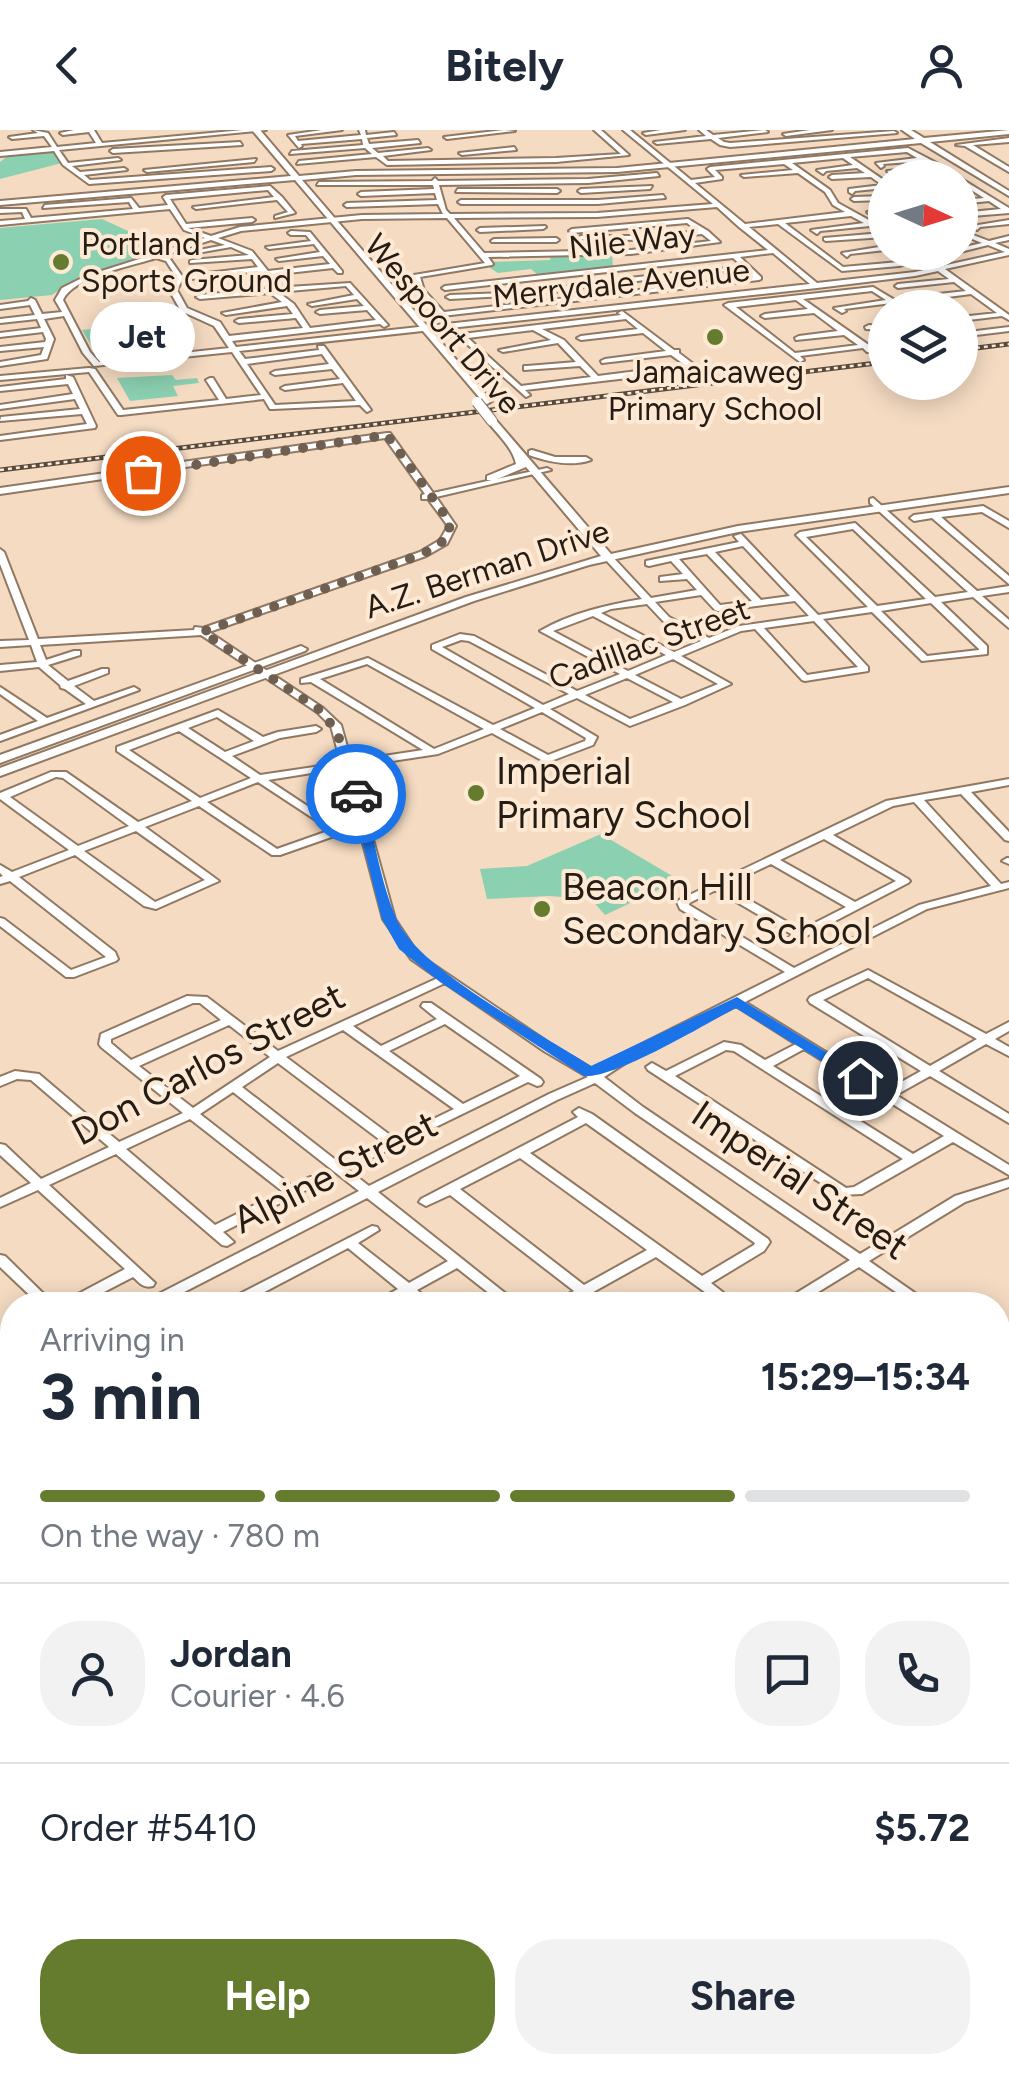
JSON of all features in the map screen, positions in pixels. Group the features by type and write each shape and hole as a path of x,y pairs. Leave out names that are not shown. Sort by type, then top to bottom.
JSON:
{"main road":[{"name":"Wespoort Drive","path":"258,130 291,176"},
{"path":"906,130 924,136 1009,190"},
{"path":"0,201 398,169 556,170 669,164 990,130"},
{"name":"Wespoort Drive","path":"248,131 329,220 482,402 532,453 610,553"},
{"path":"924,136 1009,136"},
{"name":"Wespoort Drive","path":"498,420 512,446 541,469"},
{"path":"491,478 522,464 512,446"},
{"path":"532,453 554,460 586,460"},
{"name":"A.Z. Berman Drive","path":"0,760 610,553 877,505 1009,487"},
{"name":"A.Z. Berman Drive","path":"0,772 254,672"}],"street":[{"path":"36,130 46,134 67,165 86,182 271,169"},
{"path":"64,132 91,130 100,144"},
{"path":"114,137 258,130"},
{"path":"304,152 291,135 338,130"},
{"path":"364,134 367,146 387,162 528,161 626,154 597,130"},
{"path":"626,130 817,286"},
{"path":"646,134 682,130"},
{"path":"702,130 730,145 894,133"},
{"path":"786,134 829,130"},
{"path":"837,130 848,137"},
{"path":"494,131 528,161"},
{"path":"447,137 512,131"},
{"path":"658,142 764,132"},
{"path":"158,133 182,133"},
{"path":"182,133 214,174"},
{"path":"12,137 46,134"},
{"path":"297,143 394,134"},
{"path":"0,154 100,144 143,135"},
{"path":"1009,136 963,144 1009,170"},
{"path":"506,141 455,150 514,148"},
{"path":"292,153 418,142"},
{"path":"18,146 194,148 240,144"},
{"path":"299,162 428,150"},
{"path":"690,182 720,178 707,167 909,150 926,159"},
{"path":"248,153 145,166 254,160"},
{"path":"844,156 868,173"},
{"path":"917,160 926,159"},
{"path":"67,165 118,160"},
{"path":"786,162 828,191 834,204 868,222"},
{"path":"823,172 820,170 858,166"},
{"path":"80,174 124,170"},
{"path":"744,175 800,172"},
{"path":"319,184 657,175"},
{"path":"832,177 868,176"},
{"path":"460,202 666,199 638,177"},
{"path":"436,180 446,214 490,264 486,268 416,276 421,292 438,311 452,314 760,278 734,255"},
{"path":"559,180 557,191 569,215"},
{"path":"330,184 349,208 440,202"},
{"path":"581,192 650,187"},
{"path":"184,226 291,215 270,188 167,197 184,226 254,257 271,292 288,304 308,330"},
{"path":"868,188 851,190 853,196 868,197"},
{"path":"361,194 438,191"},
{"path":"458,191 557,191"},
{"path":"978,192 1008,210"},
{"path":"196,208 280,198"},
{"path":"978,200 990,199"},
{"path":"45,207 131,200 138,210"},
{"path":"265,397 118,412 59,300 67,286 240,229 446,214 614,214 715,206"},
{"path":"0,223 172,208"},
{"path":"0,211 24,210 29,220"},
{"path":"978,212 1008,210"},
{"path":"614,214 656,250"},
{"path":"741,226 849,214"},
{"path":"531,215 568,252"},
{"path":"484,255 656,250 717,242 686,221 572,229"},
{"path":"778,222 842,269 868,266"},
{"path":"978,226 1009,222"},
{"path":"818,232 814,230 868,225"},
{"path":"480,230 543,228"},
{"path":"180,278 338,269 304,232 225,243"},
{"path":"663,236 706,232"},
{"path":"826,239 868,235"},
{"path":"581,238 642,238"},
{"path":"978,246 1009,238"},
{"path":"978,239 1009,252"},
{"path":"494,241 556,240"},
{"path":"269,247 316,242"},
{"path":"197,250 236,246"},
{"name":"Nile Way","path":"446,288 773,250"},
{"path":"847,255 868,250"},
{"name":"Merrydale Avenue","path":"978,260 1009,252"},
{"path":"279,258 325,254"},
{"path":"154,255 168,260 180,278"},
{"path":"192,262 254,257"},
{"path":"675,261 696,286"},
{"path":"707,271 748,267"},
{"path":"590,270 609,296"},
{"name":"Merrydale Avenue","path":"0,378 933,270"},
{"path":"941,270 970,290"},
{"path":"620,281 686,274"},
{"path":"180,278 172,290 183,308 217,324 265,397 279,408 364,406 322,350 242,362"},
{"path":"496,280 524,319 559,340 596,378"},
{"path":"898,286 956,280"},
{"path":"530,294 599,283"},
{"path":"200,297 350,284 383,323 226,339"},
{"path":"729,306 868,291"},
{"path":"450,298 504,294"},
{"path":"312,304 360,296"},
{"path":"978,296 1006,316"},
{"path":"718,297 797,357 867,348 796,298"},
{"path":"0,307 32,302 50,339 41,359 0,364"},
{"path":"226,313 288,304"},
{"path":"842,310 838,308 868,305"},
{"path":"320,312 370,308"},
{"path":"616,308 693,369 596,378 524,391 460,334 626,317"},
{"path":"765,316 814,311"},
{"path":"0,321 66,314"},
{"path":"239,321 298,316"},
{"path":"978,318 1006,316"},
{"path":"978,333 1009,329"},
{"path":"0,335 46,330"},
{"path":"581,338 641,331"},
{"path":"799,338 847,332"},
{"path":"503,350 559,340"},
{"path":"0,350 48,344"},
{"path":"605,361 676,352"},
{"path":"527,368 582,364"},
{"path":"275,373 334,366"},
{"path":"0,389 70,379 92,424 0,438"},
{"path":"210,380 224,402"},
{"path":"285,388 346,381"},
{"path":"0,407 78,396"},
{"path":"2,419 86,411"},
{"path":"0,491 383,436 452,526 450,534 437,547 416,557 194,632 0,643"},
{"path":"425,495 541,469"},
{"path":"425,495 541,469"},
{"path":"194,632 421,550 438,534 440,524 425,495"},
{"path":"877,505 1009,626"},
{"path":"914,518 986,509 1009,526"},
{"path":"934,515 1009,581"},
{"path":"855,526 984,652 927,660 797,531 873,524"},
{"path":"438,534 450,534"},
{"path":"649,563 742,540 864,666 862,671 805,678 758,626"},
{"path":"708,550 760,604"},
{"path":"0,552 49,676 93,705"},
{"path":"610,553 666,620 709,642"},
{"path":"672,558 722,608 798,598"},
{"path":"663,579 689,576"},
{"name":"Cadillac Street","path":"3,875 260,778 434,752 758,626 1009,589"},
{"path":"682,703 545,632 592,612 704,592"},
{"path":"434,752 308,680 368,660 543,759 592,739 435,647 460,637 471,638 630,723 726,682 592,612"},
{"name":"Imperial Street","path":"194,632 322,713 338,729 392,927 409,952 907,1292"},
{"path":"0,668 42,664 77,653"},
{"path":"64,686 105,671"},
{"path":"0,690 46,722"},
{"path":"0,738 134,690"},
{"path":"180,727 336,831 288,852 276,853 121,749 180,727 218,713 262,741"},
{"path":"224,756 262,741 316,729"},
{"path":"63,774 138,825 212,881 156,906 148,904 4,794 63,774"},
{"path":"794,972 683,906 685,900 890,803 1009,782"},
{"path":"963,790 1009,838"},
{"path":"916,798 1003,886"},
{"path":"787,942 903,879 824,834"},
{"path":"770,860 854,907"},
{"path":"0,921 70,975 112,959 111,954 3,875"},
{"path":"716,886 800,934"},
{"name":"Alpine Street","path":"173,1292 935,902 1003,886"},
{"path":"1009,1052 868,973 816,996 817,1004 1009,1119"},
{"name":"Don Carlos Street","path":"0,1203 193,1113 276,1058 445,979"},
{"path":"291,1192 105,1044 108,1035 191,999 203,1000 393,1144"},
{"path":"737,1002 1009,1171"},
{"path":"372,1154 533,1079 427,1006"},
{"path":"380,1051 446,1019"},
{"path":"130,1065 228,1021"},
{"path":"344,1025 462,1109"},
{"path":"888,1095 1009,1026"},
{"path":"764,1066 804,1044"},
{"path":"666,1076 724,1046 738,1048 912,1160"},
{"path":"652,1067 847,1192 952,1137"},
{"path":"0,1082 16,1075 35,1076 227,1242"},
{"path":"233,1086 496,1292"},
{"path":"426,1202 583,1114 762,1242 700,1282"},
{"path":"0,1148 148,1283"},
{"path":"520,1152 714,1292"},
{"path":"214,1231 315,1180"},
{"path":"808,1292 960,1199 1009,1183"},
{"path":"451,1189 583,1291 656,1251"},
{"path":"254,1292 372,1230"},
{"path":"350,1242 411,1292"},
{"path":"0,1260 34,1292"},
{"path":"404,1292 458,1262"},
{"path":"93,1292 134,1270"}],"green space":[{"path":"55,151 62,163 0,179 0,162 10,154"},
{"name":"Portland Sports Ground","path":"102,219 165,248 79,277 52,295 0,300 0,228"},
{"path":"551,254 612,254 613,267 538,275 531,269 498,273 490,268 490,262 550,260"},
{"path":"146,323 165,354 99,359 82,330"},
{"path":"172,375 176,380 197,378 199,383 173,386 178,396 130,401 117,378"},
{"path":"601,834 679,880 605,915 591,899 487,899 480,869 527,866"}],"railway":[{"path":"978,348 1009,344"},
{"path":"0,470 868,364"}],"way so far":[{"path":"143,473 387,435 450,522 448,538 423,554 202,632 333,722 340,734 356,794"}],"place":[{"name":"Portland Sports Ground","path":"61,262"},
{"name":"Jamaicaweg Primary School","path":"715,337"},
{"name":"Jet","path":"143,473"},
{"name":"Imperial Primary School","path":"476,793"},
{"name":"Beacon Hill Secondary School","path":"542,909"}],"route":[{"path":"356,794 389,919 404,946 445,979 590,1072 627,1058 737,1002 860,1078"}]}
